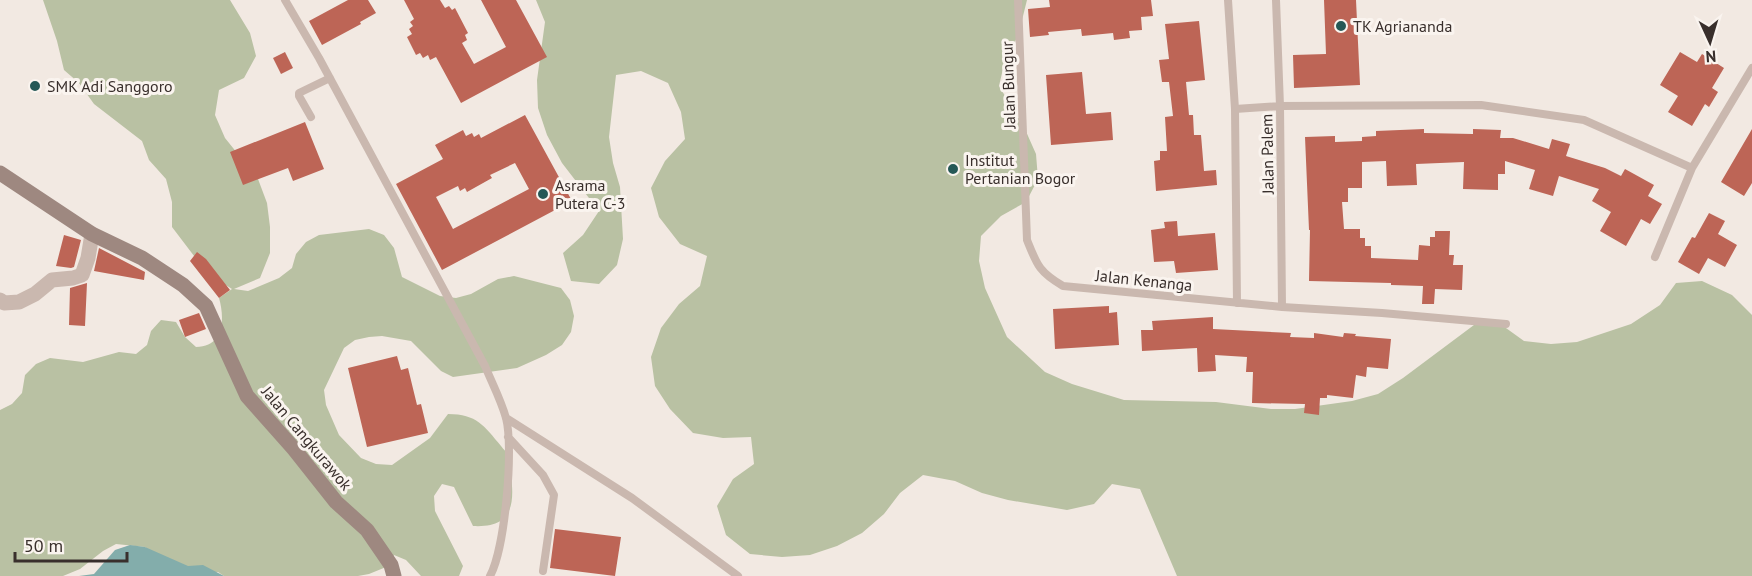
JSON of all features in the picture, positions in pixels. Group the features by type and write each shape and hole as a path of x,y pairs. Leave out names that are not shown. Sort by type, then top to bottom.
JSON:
{"street":[{"name":"Jalan Cangkurawok","path":"0,172 92,234 142,258 183,285 206,306 247,396 294,449 336,502 367,530 391,564 394,576"},
{"path":"0,300 4,303 19,302 52,280 82,275 88,258 92,234"}],"lane":[{"path":"285,0 330,78 485,366 506,418 510,456 503,524 495,567 490,576"},
{"name":"Jalan Bungur","path":"1018,0 1027,240"},
{"name":"Jalan Palem","path":"1228,0 1234,109 1237,303"},
{"name":"Jalan Palem","path":"1276,0 1280,106 1282,308"},
{"path":"1655,257 1692,168 1752,68"},
{"path":"311,117 299,93 330,78"},
{"path":"1234,109 1280,106 1481,105 1584,120 1692,168"},
{"name":"Jalan Kenanga","path":"1027,240 1038,266 1048,277 1063,286 1282,308 1382,313 1506,324"},
{"path":"506,418 632,498 738,576"},
{"path":"508,437 543,476 554,495 543,572"}],"green space":[{"path":"43,0 230,0 250,33 256,56 244,78 219,90 215,115 225,138 258,179 267,203 270,227 270,253 260,278 234,289 248,291 279,278 292,268 296,254 306,242 319,235 369,229 384,235 394,248 402,277 440,296 456,298 471,294 498,279 514,276 561,288 570,300 574,316 571,332 562,345 517,368 453,377 441,371 411,341 382,336 369,337 355,340 344,348 324,390 326,405 339,435 361,458 376,464 392,465 430,438 448,414 466,416 479,422 509,456 511,506 503,519 496,523 473,526 454,487 442,484 434,496 435,511 463,566 459,576 421,576 406,560 394,555 391,565 358,576 224,576 218,572 176,572 145,547 116,544 80,569 63,576 0,576 0,410 12,404 22,393 25,375 36,364 50,358 83,362 119,352 136,354 147,345 151,331 161,320 176,322 185,337 196,347 205,346 217,337 220,330 222,315 219,298 232,289 207,273 172,227 172,202 166,179 149,160 142,141 94,104 79,83 64,70"},
{"path":"536,0 1027,0 1018,36 1005,60 999,86 1024,127 1036,154 1038,179 1026,202 1001,216 981,236 979,261 985,288 1007,337 1045,372 1072,384 1124,400 1216,402 1271,409 1295,409 1352,401 1378,394 1474,325 1499,323 1524,341 1551,344 1577,342 1631,324 1660,305 1676,283 1702,281 1732,295 1752,315 1752,576 1177,576 1140,489 1112,484 1094,504 1067,510 1008,500 982,493 955,481 923,475 900,493 884,514 862,533 837,546 810,555 782,557 750,554 726,535 717,506 733,479 754,464 751,437 723,438 693,433 670,409 655,386 651,357 661,328 679,304 700,286 707,256 680,244 659,217 651,188 665,161 685,139 681,112 668,83 641,71 616,75 609,137 620,187 623,239 617,265 599,284 571,281 563,253 583,235 599,211 562,163 547,135 538,108 537,80 545,22"}],"water":[{"path":"130,545 145,547 188,566 203,565 224,576 79,576 94,574 115,550"}],"building":[{"path":"348,0 368,0 376,13 360,22 361,24 322,45 309,21"},
{"path":"404,0 440,0 445,8 449,6 452,10 455,8 468,33 465,35 467,40 462,43 474,64 506,47 481,0 516,0 547,57 461,103 436,57 430,60 428,55 423,58 420,53 416,55 407,37 412,34 409,29 413,26 410,22 414,19"},
{"path":"1049,0 1151,0 1153,16 1141,17 1142,30 1129,31 1130,38 1114,40 1113,33 1082,36 1081,29 1048,32 1049,35 1030,37 1028,9 1050,7"},
{"name":"TK Agriananda","path":"1324,0 1356,0 1360,85 1294,88 1293,55 1326,54"},
{"path":"1199,21 1205,80 1186,82 1189,115 1193,115 1194,135 1201,135 1204,171 1216,170 1217,185 1156,191 1154,161 1160,160 1160,151 1167,151 1165,117 1173,116 1169,82 1162,82 1159,60 1169,59 1165,24"},
{"path":"285,52 293,68 281,74 273,58"},
{"path":"1680,52 1697,62 1702,54 1724,68 1712,88 1718,92 1709,107 1705,104 1692,126 1668,112 1678,96 1660,85"},
{"path":"1082,72 1086,114 1111,112 1113,140 1051,145 1046,75"},
{"name":"Asrama Putera C-3","path":"525,115 572,201 442,270 396,184 443,159 435,145 463,130 466,136 472,133 474,137 479,134 481,138","holes":["515,163 529,189 453,229 436,197 458,186 460,191 465,188 467,192 492,178 490,175"]},
{"path":"305,122 324,169 293,181 288,168 243,185 230,152"},
{"path":"1424,129 1424,133 1473,134 1473,129 1501,130 1500,138 1513,138 1549,149 1552,139 1570,144 1566,156 1605,168 1621,176 1625,169 1654,185 1648,196 1662,204 1650,224 1641,219 1626,246 1600,231 1611,212 1592,201 1599,189 1559,176 1553,196 1529,189 1535,170 1505,161 1505,174 1498,174 1498,190 1463,189 1464,162 1416,164 1417,185 1387,186 1386,161 1362,162 1362,188 1348,188 1348,202 1342,202 1344,229 1360,229 1360,238 1365,238 1365,246 1371,246 1371,258 1418,260 1419,245 1430,246 1430,237 1435,237 1435,231 1450,231 1449,255 1454,255 1453,265 1463,265 1462,290 1435,289 1434,304 1422,304 1423,286 1309,281 1310,230 1305,137 1335,136 1335,142 1362,141 1362,137 1376,136 1376,131"},
{"path":"1752,129 1752,183 1744,196 1721,182"},
{"path":"1709,213 1725,221 1718,234 1737,245 1725,267 1708,258 1699,274 1678,262"},
{"path":"1177,221 1178,236 1215,233 1218,270 1176,273 1174,261 1154,262 1151,230 1165,228 1164,222"},
{"path":"64,235 81,240 74,267 71,268 56,266"},
{"path":"99,248 145,272 144,280 94,271"},
{"path":"197,252 206,259 230,290 219,298 190,261"},
{"path":"87,283 85,326 69,325 70,288"},
{"path":"1109,306 1109,313 1117,312 1119,345 1055,349 1053,309"},
{"path":"199,313 206,329 185,337 179,320"},
{"path":"1213,317 1213,329 1291,333 1290,337 1314,338 1314,333 1343,337 1344,333 1391,339 1388,369 1367,367 1366,377 1356,375 1353,398 1327,395 1327,398 1320,398 1319,415 1304,413 1305,404 1252,403 1253,372 1246,372 1247,357 1215,355 1216,371 1198,372 1197,348 1142,351 1141,330 1153,330 1152,321"},
{"path":"397,356 401,370 408,368 417,405 421,404 428,433 367,447 348,368"},
{"path":"555,529 621,537 615,576 550,568"}],"place":[{"name":"TK Agriananda","path":"1341,26"},
{"name":"SMK Adi Sanggoro","path":"35,86"},
{"name":"Institut Pertanian Bogor","path":"953,169"},
{"name":"Asrama Putera C-3","path":"543,194"}]}
